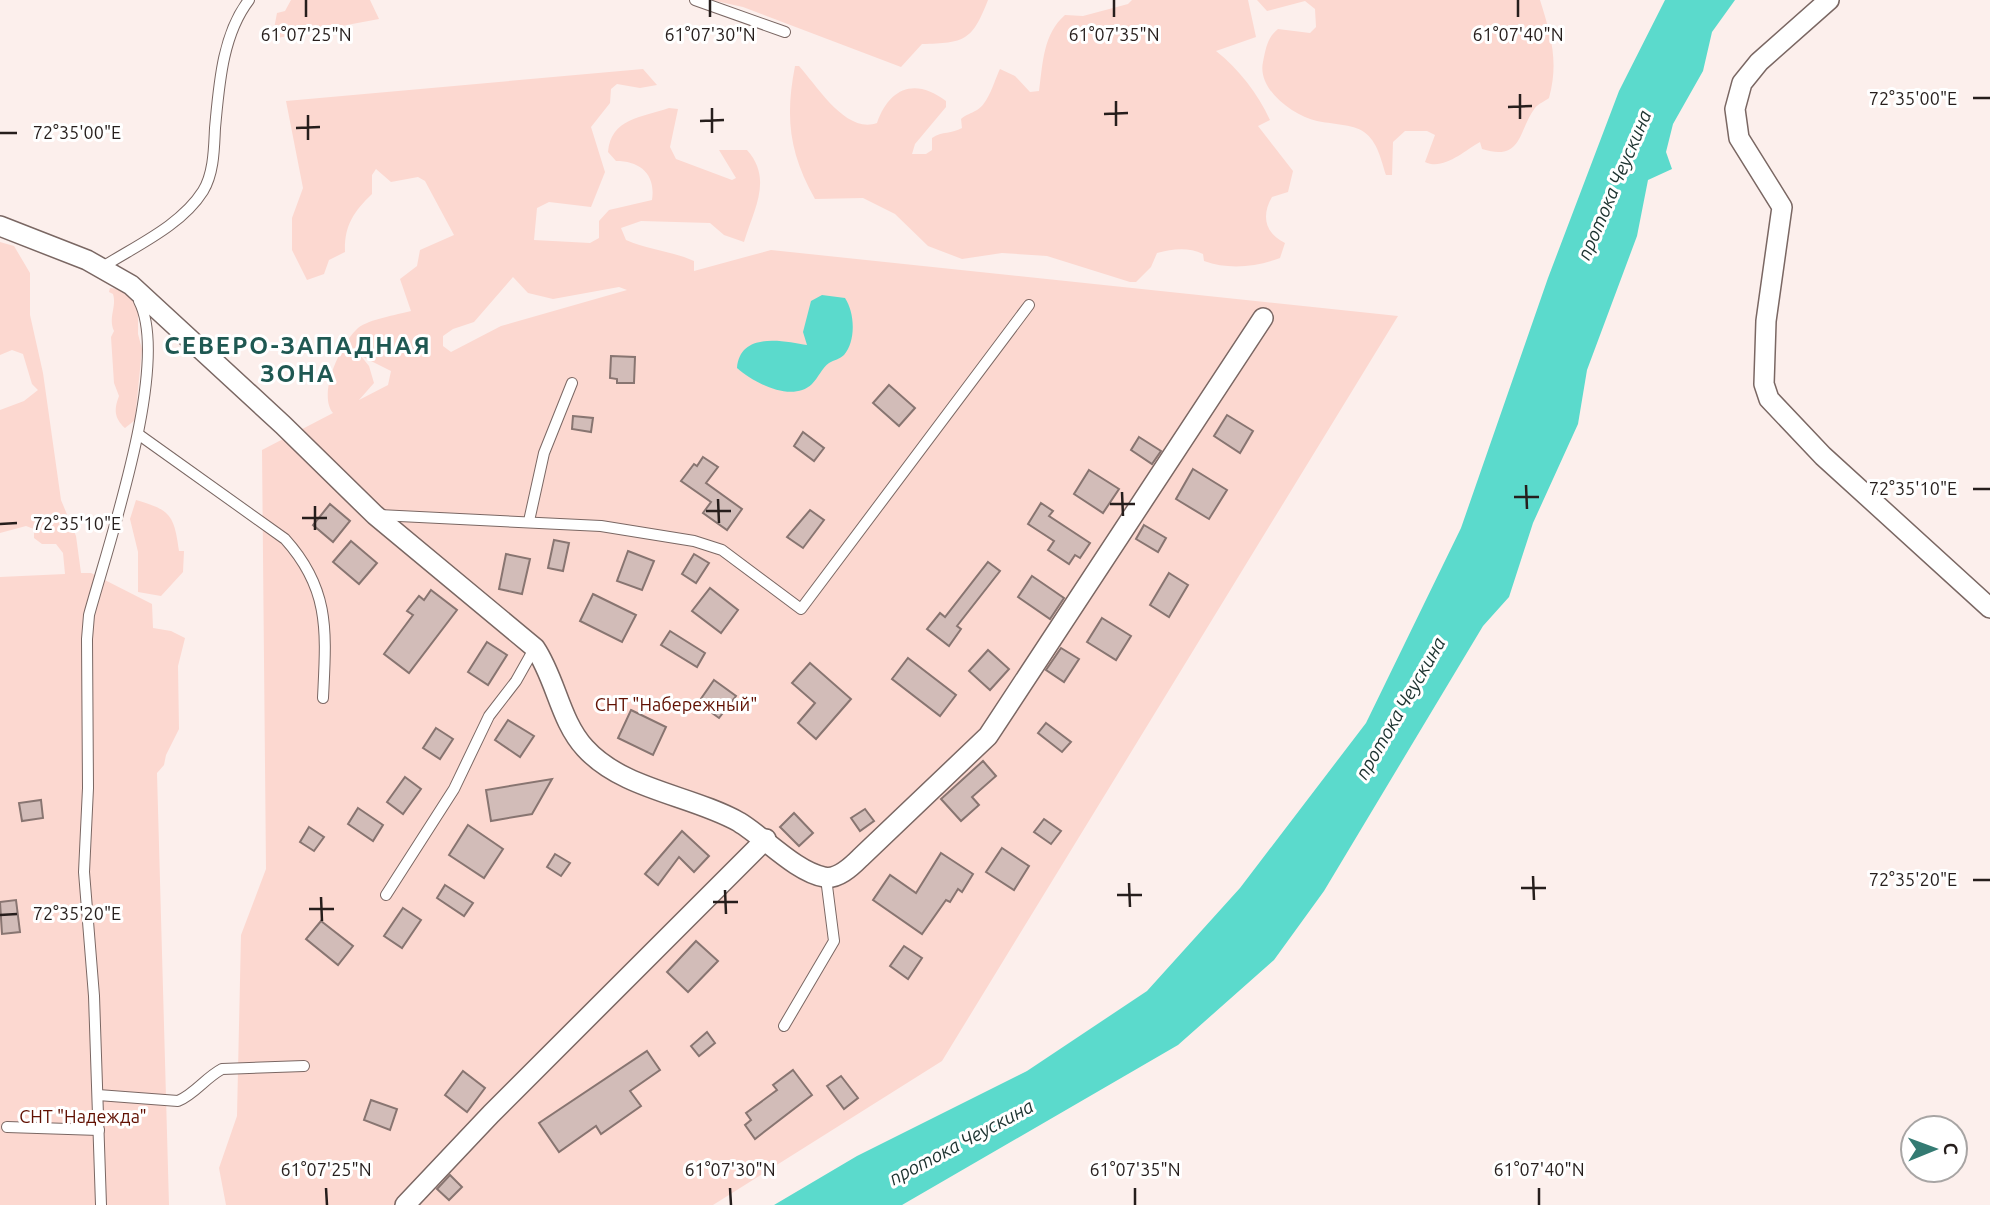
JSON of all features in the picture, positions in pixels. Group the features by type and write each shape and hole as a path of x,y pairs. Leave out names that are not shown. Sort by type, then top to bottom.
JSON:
{"street":[{"path":"1829,0 1759,62 1742,83 1735,109 1739,138 1782,207 1766,321 1764,384 1769,399 1823,456 1990,608"},
{"path":"0,226 101,268 131,285 283,425 375,515 535,648 573,731 596,760 626,776 736,820 806,870 826,878 844,872 860,858 988,736 1263,318"},
{"path":"405,1205 501,1104 766,839"}],"lane":[{"path":"101,268 181,217 204,190 213,162 226,50 242,9 249,0"},
{"path":"695,0 785,32"},
{"path":"101,1205 94,996 84,872 88,788 87,639 89,615 138,434 149,332 146,314 131,285"},
{"path":"375,515 601,526 694,541 722,551 801,609 1029,305"},
{"path":"528,521 544,453 572,383"},
{"path":"138,434 285,539 303,558 316,583 324,611 323,698"},
{"path":"386,895 454,789 489,716 516,681 535,648"},
{"path":"784,1026 834,941 826,878"},
{"path":"97,1095 178,1101 188,1097 211,1074 222,1069 304,1066"},
{"path":"7,1127 99,1130"}],"green space":[{"path":"291,0 370,0 379,19 272,39 277,13 285,11"},
{"path":"711,0 988,0 977,24 965,37 948,42 922,44 901,67 743,7"},
{"path":"1132,0 1248,0 1256,37 1216,51 1240,74 1260,101 1270,120 1258,126 1293,171 1288,192 1272,197 1266,217 1269,229 1285,243 1280,258 1262,264 1233,266 1204,261 1203,254 1192,250 1169,250 1157,253 1151,267 1136,282 1130,282 1047,256 1002,253 962,259 928,246 895,214 863,198 815,199 800,166 792,134 790,102 795,66 799,66 844,115 854,122 866,125 877,123 888,101 904,90 924,89 946,101 946,107 915,144 912,154 926,154 932,150 932,138 962,128 961,119 981,107 1000,69 1015,76 1030,92 1039,91 1048,40 1065,15 1083,16 1128,4"},
{"path":"1257,0 1540,0 1552,49 1553,72 1549,98 1535,108 1518,142 1505,151 1482,149 1480,142 1453,159 1432,164 1425,162 1435,135 1427,131 1405,131 1393,142 1392,175 1386,175 1376,146 1364,132 1307,118 1287,107 1271,91 1263,72 1269,40 1278,29 1310,33 1316,27 1315,9 1305,1 1267,11"},
{"name":"СНТ \"Набережный\"","path":"643,69 657,85 640,88 617,84 611,89 610,103 591,127 605,172 591,207 549,202 537,208 534,240 590,243 599,238 599,221 609,210 652,200 653,191 649,176 639,166 616,161 608,152 610,141 615,132 629,121 669,108 678,109 670,147 676,159 732,180 736,178 719,150 747,150 759,172 759,194 744,242 724,235 710,223 641,221 621,228 626,240 694,261 694,271 771,250 1398,316 942,1061 713,1205 226,1205 219,1168 237,1116 241,935 266,869 262,450 333,413 329,405 329,382 338,356 351,335 363,325 411,311 400,279 417,266 420,250 454,235 425,181 418,177 391,182 376,169 372,175 372,194 348,227 345,252 329,260 324,274 307,280 292,250 292,218 303,188 286,101","holes":["513,277 528,293 553,299 619,287 627,290 501,326 451,352 443,346 443,336 453,329 474,322","361,356 391,371 388,385 359,400 374,383 369,366"]},
{"name":"СНТ \"Надежда\"","path":"0,242 14,246 30,273 30,315 43,373 61,500 76,536 81,573 91,573 152,604 153,628 171,631 185,638 178,666 179,729 164,765 157,773 169,1205 0,1205 0,577 65,574 63,553 56,544 42,544 34,538 34,529 26,526 0,533 0,410 24,401 38,390 32,384 23,354 12,350 0,355"},
{"path":"110,288 120,289 133,297 138,309 138,334 142,349 135,420 125,428 116,413 119,396 114,383 111,337 114,331 114,299 109,292"},
{"path":"136,500 156,507 168,515 175,529 179,551 184,551 183,572 161,596 138,592 138,552 130,519"}],"water":[{"name":"протока Чеускина","path":"1665,0 1735,0 1712,32 1703,71 1673,124 1666,152 1672,169 1648,180 1637,236 1587,370 1578,424 1533,523 1509,597 1483,626 1324,891 1274,960 1178,1045 902,1205 774,1205 857,1156 1027,1071 1147,991 1240,888 1366,723 1461,528 1548,278 1619,91"},
{"path":"822,295 845,298 851,311 853,327 851,342 844,355 829,363 812,384 794,392 773,389 737,368 740,356 754,343 776,341 807,345 803,332 811,301"}],"building":[{"path":"611,356 635,357 634,383 617,383 617,379 610,378"},
{"path":"889,385 915,408 899,426 873,403"},
{"path":"1227,415 1253,431 1240,453 1214,436"},
{"path":"573,416 593,418 591,432 572,429"},
{"path":"803,432 824,448 814,461 794,446"},
{"path":"1139,437 1161,451 1152,464 1131,450"},
{"path":"703,457 718,467 706,483 742,509 727,530 703,513 711,502 681,481"},
{"path":"1193,469 1227,490 1209,519 1176,499"},
{"path":"1089,470 1119,489 1103,513 1074,494"},
{"path":"1041,503 1053,511 1049,516 1090,543 1080,558 1075,555 1069,564 1048,550 1054,541 1028,524"},
{"path":"330,504 350,521 333,542 313,525"},
{"path":"810,510 824,520 803,548 787,537"},
{"path":"1144,525 1166,538 1158,552 1136,539"},
{"path":"554,540 569,543 563,571 548,568"},
{"path":"351,541 377,563 359,584 333,562"},
{"path":"628,551 654,561 642,590 617,581"},
{"path":"506,554 530,559 522,594 499,589"},
{"path":"694,554 709,563 696,583 682,574"},
{"path":"988,562 1000,571 957,626 961,629 949,646 927,629 940,613 945,617"},
{"path":"1169,573 1188,585 1169,617 1150,605"},
{"path":"1032,576 1064,598 1050,619 1018,597"},
{"path":"710,588 738,610 721,633 692,611"},
{"path":"431,590 457,610 409,673 384,654 413,615 407,611 419,596 424,600"},
{"path":"593,594 636,615 622,642 580,621"},
{"path":"1102,618 1131,636 1116,660 1087,642"},
{"path":"670,631 705,653 697,667 661,645"},
{"path":"487,642 507,655 488,685 468,672"},
{"path":"1061,648 1079,659 1064,682 1046,670"},
{"path":"988,650 1009,669 990,690 969,671"},
{"path":"908,658 956,695 940,716 892,679"},
{"path":"810,663 851,699 816,739 798,723 815,703 792,683"},
{"path":"714,680 736,696 719,718 698,703"},
{"path":"631,710 666,727 653,755 618,738"},
{"path":"508,720 534,736 520,757 495,740"},
{"path":"1046,723 1071,742 1062,752 1038,733"},
{"path":"436,728 453,739 440,759 423,748"},
{"path":"983,761 996,776 972,797 979,805 961,821 941,799"},
{"path":"405,777 421,789 403,814 387,802"},
{"path":"552,779 532,814 491,821 486,790"},
{"path":"41,800 43,818 22,821 19,803"},
{"path":"358,808 383,825 373,841 348,824"},
{"path":"865,809 874,821 860,831 851,818"},
{"path":"794,813 813,833 799,846 780,827"},
{"path":"1044,819 1061,831 1051,844 1034,832"},
{"path":"468,825 503,849 484,878 449,855"},
{"path":"309,827 324,837 314,851 300,842"},
{"path":"682,831 709,856 694,872 679,857 658,885 645,874"},
{"path":"1002,848 1029,866 1014,890 986,872"},
{"path":"941,853 973,874 962,892 958,889 950,902 946,900 922,934 873,900 890,875 916,893"},
{"path":"555,854 570,863 561,876 547,867"},
{"path":"445,885 473,903 464,916 437,898"},
{"path":"16,900 20,932 2,934 0,902"},
{"path":"403,908 421,920 402,948 384,936"},
{"path":"321,921 353,946 338,965 306,939"},
{"path":"696,941 718,961 688,992 667,972"},
{"path":"904,946 922,958 908,979 890,966"},
{"path":"707,1032 715,1043 699,1056 691,1046"},
{"path":"647,1051 660,1070 630,1091 641,1106 601,1134 596,1126 559,1152 539,1123"},
{"path":"793,1070 812,1095 755,1139 745,1125 751,1120 746,1113 777,1090 773,1085"},
{"path":"463,1071 485,1088 467,1112 445,1095"},
{"path":"841,1076 858,1098 844,1109 827,1086"},
{"path":"371,1100 397,1109 390,1130 364,1120"},
{"path":"450,1175 462,1187 449,1200 437,1189"}],"district":[{"name":"СЕВЕРО-ЗАПАДНАЯ ЗОНА","path":"298,360"}]}
